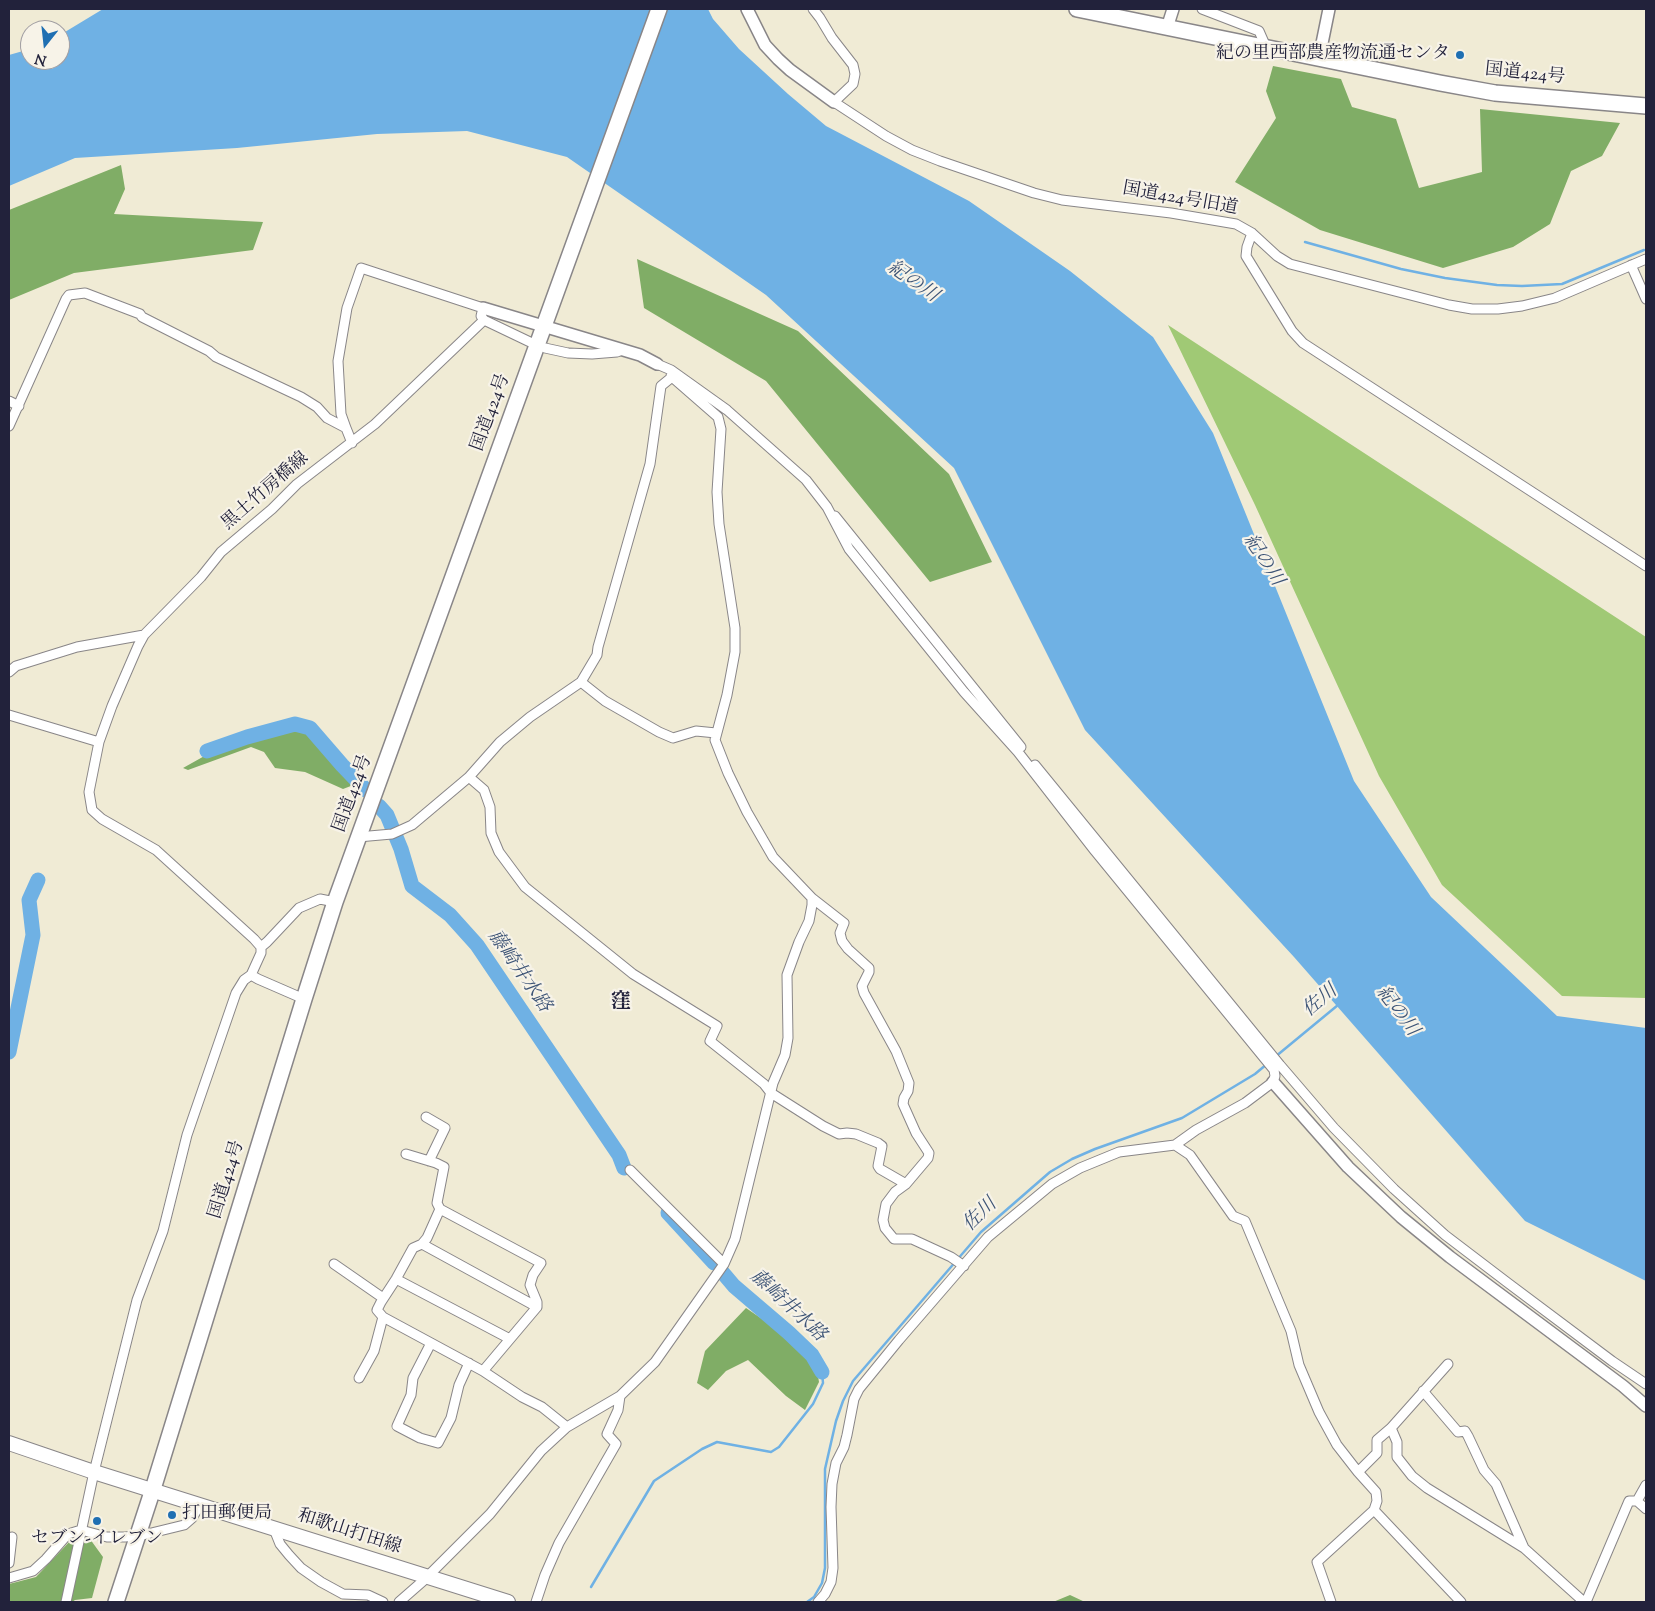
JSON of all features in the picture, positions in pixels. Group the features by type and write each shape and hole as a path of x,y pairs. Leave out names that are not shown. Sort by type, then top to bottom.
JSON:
{"highway":[{"name":"国道424号","path":"116,1602 153,1489 335,902 659,9"},
{"name":"国道424号","path":"1077,9 1440,83 1495,92 1646,106"}],"main road":[{"name":"和歌山打田線","path":"9,1443 94,1472 508,1602"}],"street":[{"name":"国道424号旧道","path":"747,9 765,45 778,60 834,102 886,136 912,150 940,161 1034,193 1062,200 1171,213 1236,224 1252,233 1276,256 1290,264 1449,305 1472,309 1498,309 1522,306 1555,298 1646,259"},
{"path":"813,9 853,65 855,74 853,84 834,102"},
{"path":"1167,28 1173,9"},
{"path":"1202,9 1259,32 1266,47"},
{"path":"1320,58 1329,9"},
{"path":"1252,233 1247,246 1246,256 1292,331 1302,343 1646,566"},
{"path":"1631,265 1646,299"},
{"path":"352,443 341,414 338,361 347,308 361,268 640,356 671,370 727,410 806,480 827,507 849,549 964,692 1018,752 1101,858 1266,1055 1276,1072 1348,1167 1401,1217 1450,1257 1623,1386 1646,1406"},
{"path":"9,426 66,299 69,295 85,293 140,314 142,317 209,351 216,357 302,397 317,407 327,418 346,428"},
{"path":"483,308 481,316 484,320 530,342"},
{"name":"黒土竹房橋線","path":"261,947 156,850 102,819 92,810 89,792 99,742 119,689 144,635 201,577 221,552 272,509 297,484 376,424 484,320"},
{"path":"545,348 592,354 622,350"},
{"path":"657,364 718,417 721,428 716,492 719,524 736,628 735,652 727,695 715,740 728,773 751,820 773,857 812,898 844,923 840,933 842,941 869,968 862,986 864,993 896,1051 909,1083 908,1091 902,1104 916,1133 929,1153 928,1158 886,1204 883,1220 890,1236 894,1239 912,1240 951,1257 963,1265"},
{"path":"358,837 394,833 412,825 469,777 500,742 530,717 580,682 597,655 650,464 661,386 672,377"},
{"path":"9,401 18,406"},
{"path":"9,672 16,666 78,647 144,635"},
{"path":"580,682 605,701 673,738 696,731 716,733"},
{"path":"9,715 99,742"},
{"path":"469,777 484,790 490,807 491,833 499,852 525,887 634,974 717,1026 710,1041 764,1084 771,1093 839,1134 856,1134 882,1146 878,1166 906,1184"},
{"path":"399,1602 490,1514 541,1451 567,1427 620,1396 655,1362 724,1264 735,1239 773,1083 785,1055 788,1038 787,975 809,921 812,898"},
{"path":"66,1602 80,1530 137,1300 162,1231 187,1135 236,993 244,980 251,975 261,953 261,947 299,908 320,899 335,902"},
{"path":"251,975 304,999"},
{"path":"818,1602 825,1594 831,1582 833,1568 832,1484 836,1463 847,1435 854,1399 859,1389 963,1265 988,1237 1052,1184 1073,1172 1120,1152 1175,1145 1196,1130 1246,1103 1276,1072"},
{"path":"1276,1072 1394,1189 1445,1235 1604,1355 1646,1384"},
{"path":"426,1117 445,1128 429,1161"},
{"path":"1175,1145 1190,1155 1233,1216 1245,1221 1291,1331 1299,1365 1319,1412 1337,1445 1376,1492 1377,1501 1374,1510 1317,1562 1331,1602"},
{"path":"406,1154 444,1167 437,1203 440,1209 542,1263 533,1276 530,1286 537,1302 537,1308 483,1370"},
{"path":"630,1170 724,1264"},
{"path":"440,1209 427,1238 422,1244 412,1248 377,1310 384,1317 483,1370 522,1397 542,1407 567,1427"},
{"path":"422,1244 537,1308"},
{"path":"334,1264 383,1298"},
{"path":"396,1279 510,1339"},
{"path":"359,1378 374,1351 384,1317"},
{"path":"431,1343 413,1378 411,1395 397,1426 420,1438 438,1443 451,1418 459,1384 469,1363"},
{"path":"1358,1472 1377,1453 1377,1440 1391,1428 1448,1364"},
{"path":"1423,1391 1458,1432 1465,1431 1484,1470 1496,1484 1524,1548"},
{"path":"536,1602 544,1575 559,1543 616,1444 607,1434 618,1410 620,1396"},
{"path":"1391,1428 1397,1442 1397,1457 1412,1476 1435,1493 1524,1548 1585,1602 1629,1502 1637,1502 1646,1508"},
{"path":"1637,1502 1646,1485"},
{"path":"9,1578 33,1571 68,1534 80,1530 107,1537 138,1535 184,1525 192,1518 200,1505"},
{"path":"1374,1510 1460,1602"},
{"path":"274,1529 280,1544 289,1555 301,1568 321,1582 343,1594 368,1595 383,1602"},
{"path":"9,1563 12,1537"}],"green space":[{"path":"1273,66 1341,79 1352,107 1396,119 1419,188 1482,172 1480,109 1620,123 1602,156 1571,171 1550,224 1513,247 1443,268 1320,230 1235,182 1276,118 1266,91"},
{"path":"121,165 125,189 114,214 263,222 253,250 74,273 9,300 9,210"},
{"path":"637,259 798,331 949,474 992,562 930,582 766,381 644,308"},
{"path":"1168,325 1646,637 1646,998 1562,996 1442,885 1379,776 1255,505"},
{"path":"291,729 306,731 313,735 356,784 343,789 305,772 275,768 264,752 251,747 188,770 183,768 208,754"},
{"path":"746,1308 784,1334 817,1370 819,1382 805,1410 786,1396 748,1360 726,1371 708,1390 697,1383 705,1351"},
{"path":"73,1538 90,1539 103,1557 92,1598 72,1602 9,1602 9,1584 36,1577"},
{"path":"1070,1595 1085,1602 1053,1602"}],"water":[{"name":"紀の川","path":"103,9 708,9 713,19 739,49 826,126 969,201 1070,271 1153,337 1213,433 1354,781 1431,897 1557,1016 1646,1028 1646,1281 1525,1221 1294,957 1085,730 954,468 766,295 567,157 467,131 377,134 237,148 75,158 9,186 9,55 20,52 20,70 70,70 70,29"}],"waterway":[{"path":"1305,242 1401,269 1445,278 1497,285 1522,286 1562,284 1644,250"},
{"name":"藤崎井水路","path":"207,751 247,737 295,724 310,728 366,790"},
{"name":"藤崎井水路","path":"379,806 387,815 401,849 412,886 450,915 477,945 619,1155 624,1168"},
{"name":"藤崎井水路","path":"9,1052 33,935 29,900 38,880"},
{"name":"佐川","path":"1275,1057 1338,1005"},
{"name":"佐川","path":"807,1602 814,1597 822,1583 825,1568 825,1469 836,1421 853,1381 981,1232 1050,1172 1072,1159 1095,1149 1182,1118 1255,1074 1267,1064"},
{"name":"藤崎井水路","path":"668,1213 714,1263"},
{"name":"藤崎井水路","path":"723,1273 734,1286 812,1355 822,1372"},
{"path":"591,1587 654,1481 702,1449 717,1442 771,1452 779,1447 813,1404 823,1383 822,1372"}],"place":[{"name":"紀の里西部農産物流通センタ","path":"1460,55"},
{"name":"打田郵便局","path":"172,1515"},
{"name":"セブン-イレブン","path":"97,1521"}],"district":[{"name":"窪","path":"621,1004"}]}
